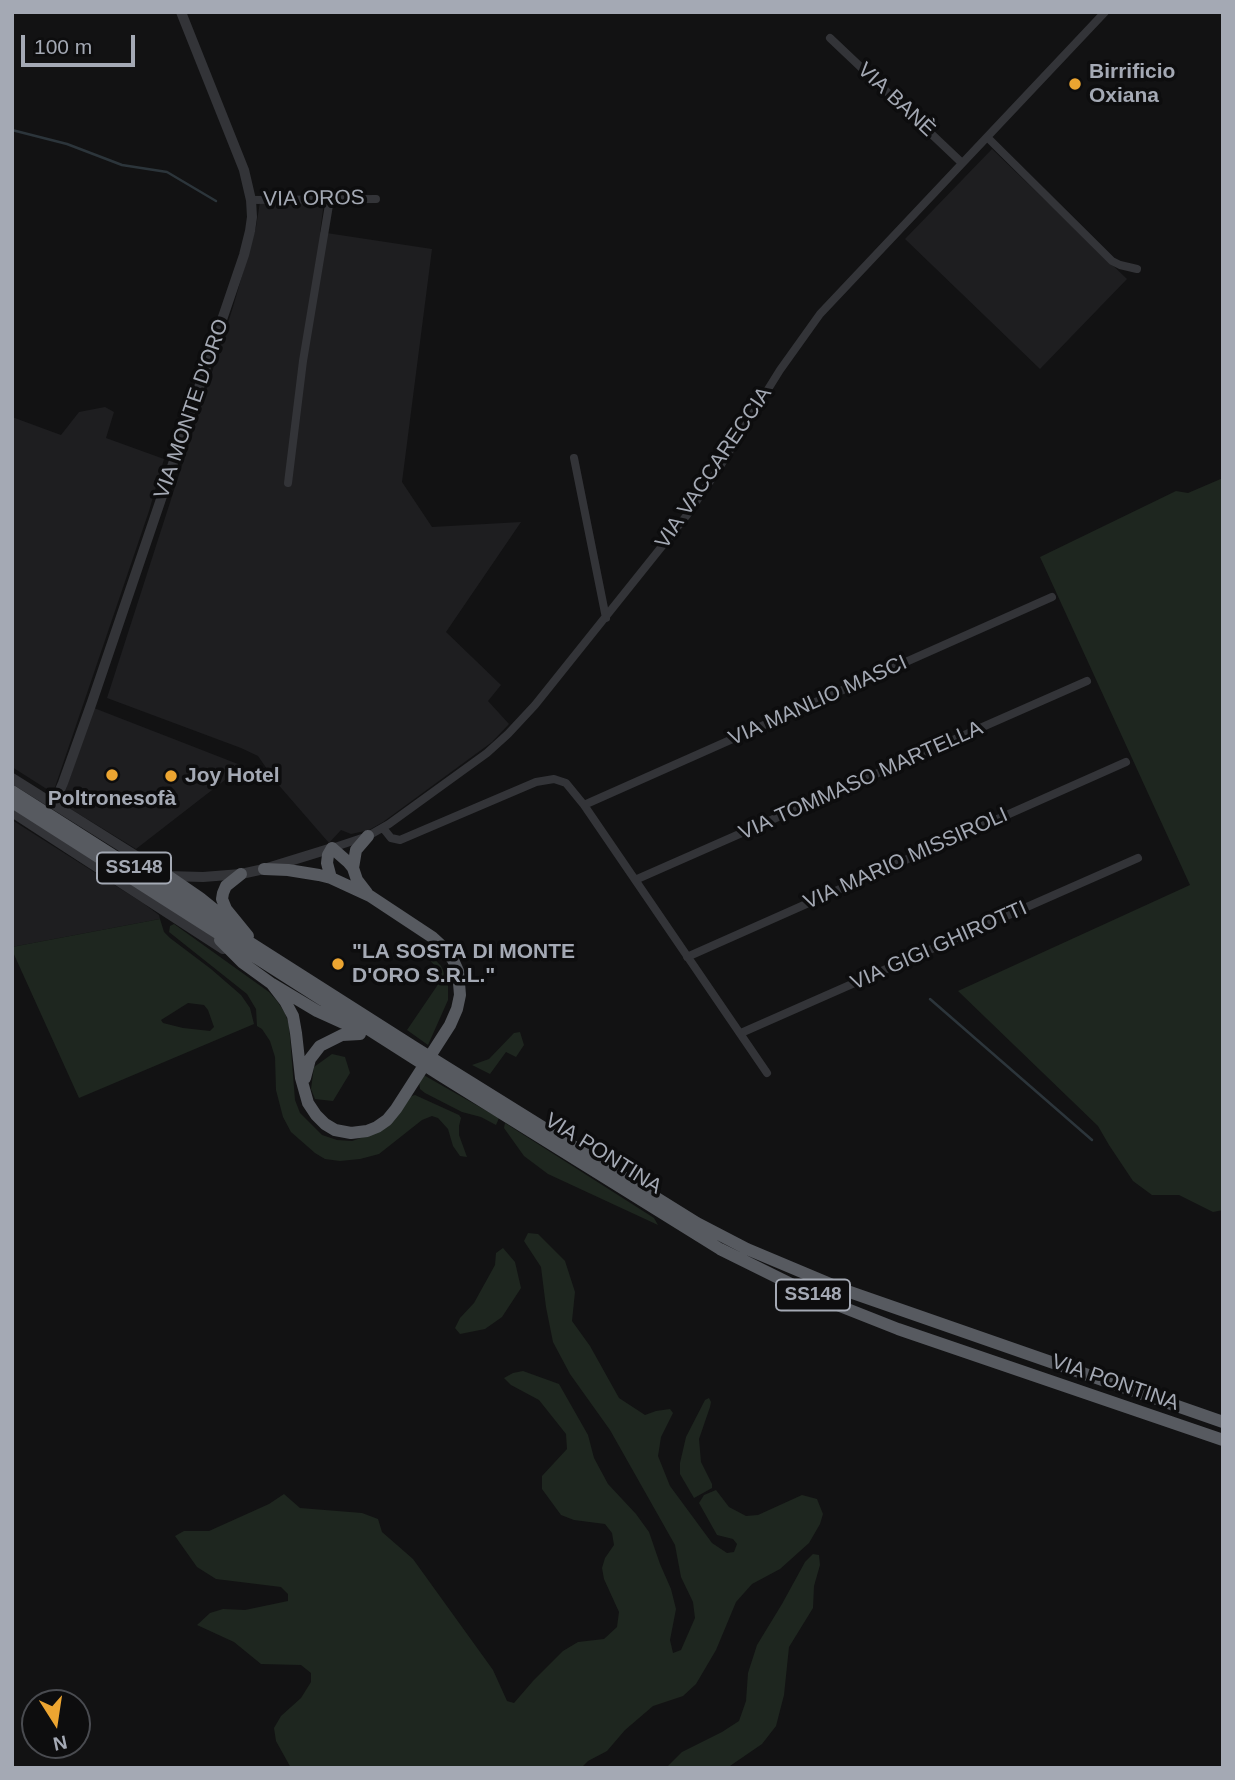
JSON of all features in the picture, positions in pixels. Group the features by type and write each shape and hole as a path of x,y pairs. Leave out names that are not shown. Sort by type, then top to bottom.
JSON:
{"highway":[{"name":"VIA PONTINA","path":"12,791 255,945 412,1051"},
{"name":"VIA PONTINA","path":"12,802 444,1071 720,1249 817,1297 910,1333 1223,1440"},
{"path":"353,868 356,850 368,836"},
{"path":"331,878 327,863 332,848 353,868 357,880 370,896"},
{"path":"264,869 305,872 331,878 370,896 432,937 447,951 460,979 460,995 450,1025 396,1109 374,1129 351,1133 329,1126 320,1120 312,1109 303,1089 293,1016 272,984"},
{"path":"241,874 225,888 222,901 255,945"},
{"path":"168,876 220,914 255,945"},
{"path":"202,922 243,963 272,984 317,1011 412,1051"},
{"path":"303,1089 310,1059 320,1046 342,1035 369,1035"},
{"name":"VIA PONTINA","path":"444,1071 697,1223 747,1249 848,1292 1223,1422"}],"street":[{"name":"VIA MONTE D'ORO","path":"54,804 68,772 244,255 251,223 251,200 247,180 181,12"},
{"name":"VIA VACCARECCIA","path":"168,876 241,874 368,836 480,758 501,740 550,688 701,496 807,331 840,292 1105,12"},
{"name":"VIA BANÈ","path":"830,38 962,163"},
{"path":"987,137 1112,261 1137,269"},
{"path":"288,483 303,361 330,199"},
{"name":"VIA OROS","path":"251,200 376,199"},
{"path":"575,458 606,618"},
{"name":"VIA MANLIO MASCI","path":"583,805 1052,597"},
{"name":"VIA TOMMASO MARTELLA","path":"635,880 1087,681"},
{"name":"VIA MARIO MISSIROLI","path":"687,957 1126,762"},
{"path":"12,778 168,876"},
{"path":"383,828 391,838 401,839 544,779 564,782 583,805 766,1073"},
{"path":"12,812 243,963"},
{"name":"VIA GIGI GHIROTTI","path":"741,1033 1138,858"}],"shaded area":[{"path":"992,149 1127,279 1040,369 905,239"},
{"path":"260,202 324,202 320,232 432,249 402,482 432,527 521,522 446,632 501,685 488,701 509,724 492,742 383,822 369,830 351,834 341,830 329,843 276,782 258,756 107,698 233,307 256,227"},
{"path":"105,407 114,412 106,438 164,459 149,511 53,793 12,767 12,417 61,435 79,412"},
{"path":"1223,478 1223,1210 1213,1212 1179,1195 1152,1195 1133,1181 1098,1126 958,991 1190,885 1040,557 1176,491 1188,493"},
{"path":"94,708 243,766 136,849 61,803"},
{"path":"12,820 143,903 159,915 160,919 12,947"},
{"path":"160,919 164,932 170,938 241,995 250,1008 254,1024 79,1098 12,947","holes":["188,1003 204,1005 214,1027 210,1031 183,1028 163,1023 161,1020"]},
{"path":"174,924 269,992 277,1001 289,1025 295,1100 300,1113 322,1135 352,1141 375,1133 409,1097 415,1095 459,1115 459,1135 467,1157 460,1156 453,1146 448,1129 438,1118 432,1116 422,1120 379,1154 340,1161 325,1159 315,1153 291,1132 283,1117 276,1090 275,1057 270,1041 257,1026 256,1009 247,994 169,932 170,926"},
{"path":"418,948 426,950 441,966 448,981 448,1000 428,1045 407,1030 439,983 438,969"},
{"path":"520,1032 524,1045 516,1057 506,1052 490,1074 472,1065 489,1059 514,1033"},
{"path":"332,1054 345,1057 350,1073 333,1101 315,1099 311,1089 314,1067"},
{"path":"420,1073 499,1118 496,1125 481,1117 462,1112 425,1093 420,1089"},
{"path":"505,1123 654,1218 658,1225 548,1174 524,1156 504,1128"},
{"path":"528,1233 538,1234 565,1261 575,1292 572,1321 590,1346 619,1398 645,1415 670,1409 673,1413 661,1437 658,1456 670,1486 712,1543 727,1553 734,1552 737,1544 733,1539 717,1535 699,1503 704,1495 716,1490 729,1507 746,1516 758,1515 802,1495 817,1499 823,1514 820,1524 809,1543 780,1569 752,1584 736,1602 716,1650 696,1684 683,1696 653,1706 625,1730 607,1751 581,1768 291,1768 276,1741 274,1728 281,1716 301,1698 311,1682 311,1673 301,1665 261,1664 234,1642 197,1625 210,1613 223,1609 245,1610 288,1601 288,1594 281,1587 216,1579 197,1567 175,1536 184,1531 209,1531 269,1504 284,1494 300,1508 362,1513 378,1519 382,1532 413,1559 493,1670 507,1701 514,1703 563,1651 578,1642 604,1639 617,1627 619,1612 602,1568 614,1545 612,1533 605,1524 574,1520 561,1515 542,1489 542,1476 567,1449 566,1434 539,1400 511,1385 504,1378 513,1373 523,1371 559,1384 588,1435 594,1458 608,1484 649,1532 676,1609 670,1640 673,1653 681,1650 695,1618 693,1602 681,1577 675,1545 610,1430 570,1374 553,1342 541,1267 524,1241"},
{"path":"503,1248 515,1262 521,1288 502,1317 485,1329 460,1334 455,1328 460,1318 474,1303 495,1265 496,1253"},
{"path":"709,1398 710,1407 699,1439 701,1462 712,1488 694,1498 680,1474 680,1463 686,1437 705,1400"},
{"path":"813,1554 819,1555 820,1565 814,1586 813,1608 789,1647 784,1695 776,1726 762,1744 727,1768 666,1768 682,1752 739,1721 746,1701 748,1673 757,1645 805,1562"}],"waterway":[{"path":"12,130 67,144 122,165 167,172 216,201"},
{"path":"930,999 1092,1140"}],"place":[{"name":"Birrificio Oxiana","path":"1075,84"},
{"name":"Poltronesofà","path":"112,775"},
{"name":"Joy Hotel","path":"171,776"},
{"name":"\"LA SOSTA DI MONTE D'ORO S.R.L.\"","path":"338,964"}]}
